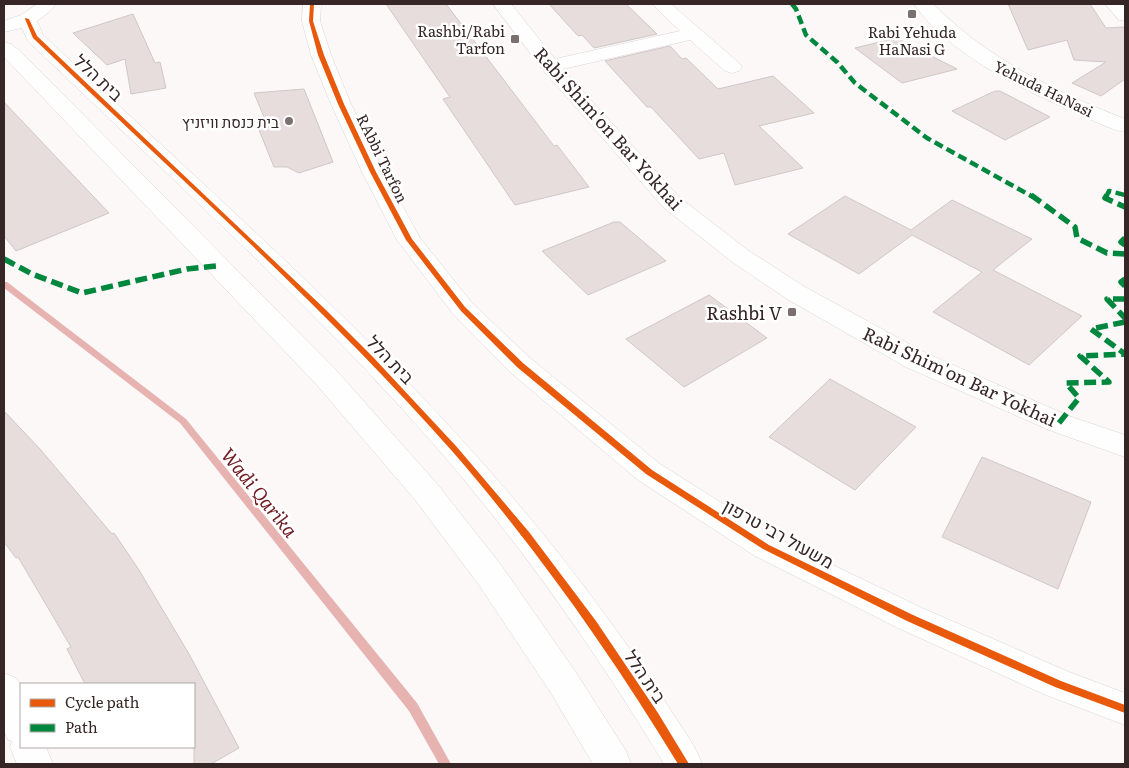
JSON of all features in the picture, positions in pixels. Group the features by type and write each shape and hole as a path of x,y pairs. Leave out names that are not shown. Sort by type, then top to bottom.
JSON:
{"street":[{"name":"RAbbi Tarfon","path":"312,4 311,21 321,55 341,104 373,172 409,240 463,309"},
{"name":"Rabi Shim'on Bar Yokhai","path":"502,4 550,66 671,202 740,256 796,293 916,360 1059,423 1125,446"},
{"path":"661,4 732,67"},
{"name":"Yehuda HaNasi","path":"922,4 938,22 963,43 1001,69 1060,99 1125,126"},
{"path":"1114,4 1125,16"},
{"name":"בית הלל","path":"26,17 35,37 177,171 363,352 429,421 478,477 554,571 645,698 684,764"},
{"path":"550,66 694,33"},
{"path":"4,48 28,70 326,377 426,493 490,575 563,682 613,764"},
{"name":"משעול רבי טרפון","path":"463,309 520,365 649,472 766,547 910,618 1058,684 1125,709"},
{"path":"4,689 12,703 20,725"},
{"path":"28,748 35,764"}],"building":[{"path":"386,4 446,4 554,146 557,145 589,187 515,205 443,99 450,97"},
{"path":"549,4 626,4 657,34 594,48 582,35 578,36"},
{"path":"1008,4 1090,4 1106,28 1125,27 1125,79 1101,96 1072,83 1106,62 1074,60 1067,40 1028,50"},
{"path":"133,14 155,63 160,62 166,88 131,94 125,59 107,65 73,33"},
{"path":"896,38 957,69 902,83 855,48"},
{"path":"670,46 682,59 686,58 718,89 773,76 814,113 759,126 803,168 735,185 724,153 699,159 651,107 647,107 605,61"},
{"name":"בית כנסת וויזניץ","path":"304,89 333,162 299,173 287,167 274,167 257,125 264,117 254,93"},
{"path":"995,91 1000,91 1050,117 1005,140 952,111"},
{"path":"4,102 109,213 16,251 4,236"},
{"path":"845,196 911,230 952,200 1032,239 993,270 1082,316 1029,365 933,312 982,272 912,235 859,274 788,234"},
{"path":"614,222 620,222 666,261 588,295 542,251"},
{"path":"709,295 767,338 684,387 626,339"},
{"path":"830,379 916,427 855,490 769,437"},
{"path":"4,411 40,449 112,534 114,533 139,570 189,654 239,748 211,764 194,764 195,683 84,683 67,649 71,647 18,557 16,558 4,542"},
{"path":"982,457 1091,502 1058,589 942,537"}],"waterway":[{"name":"Wadi Qarika","path":"4,284 183,421 413,707 445,764"}],"marked path":[{"path":"792,4 796,9 806,35 837,62 855,83 927,138 962,159 1031,195 1075,227 1077,238 1107,253 1125,254"},
{"path":"1125,195 1109,191 1105,198 1125,207"},
{"path":"1125,238 1121,242 1125,245"},
{"path":"4,259 32,274 82,293 187,269 217,266"},
{"path":"1125,279 1121,282 1125,286"},
{"path":"1125,299 1107,299 1125,318"},
{"path":"1125,322 1091,329 1125,354"},
{"path":"1059,423 1079,398 1066,383 1109,382 1080,356 1125,354"}],"cycle path":[{"path":"312,4 311,21 321,55 341,104 373,172 409,240 463,309 520,365 649,472 766,547 910,618 1058,684 1125,709"},
{"path":"27,19 35,37 324,312 454,448 560,578 655,716 684,764"}],"place":[{"name":"Rabi Yehuda HaNasi G","path":"912,14"},
{"name":"Rashbi/Rabi Tarfon","path":"515,39"},
{"name":"בית כנסת וויזניץ","path":"289,121"},
{"name":"Rashbi V","path":"792,312"}]}
